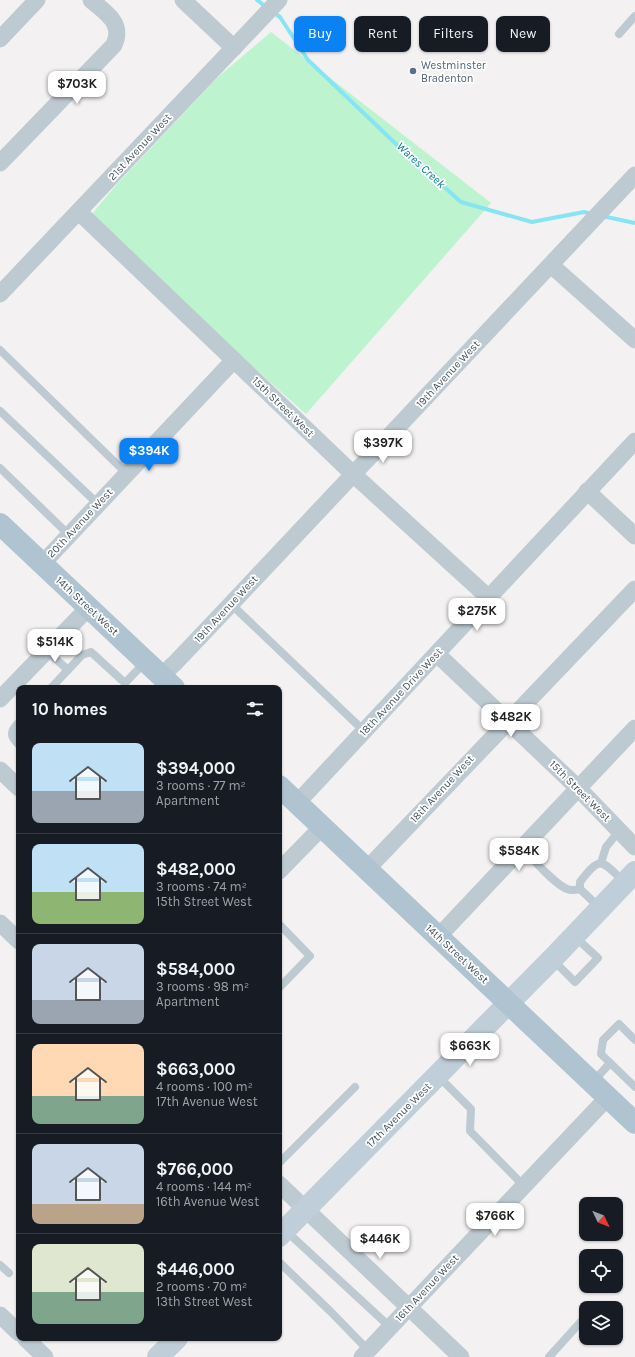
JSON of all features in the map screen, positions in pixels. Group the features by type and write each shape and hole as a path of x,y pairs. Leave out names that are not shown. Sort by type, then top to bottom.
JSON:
{"main road":[{"name":"14th Street West","path":"0,524 160,675"},
{"name":"14th Street West","path":"282,789 635,1123"}],"street":[{"path":"0,39 37,0"},
{"path":"0,163 114,45 118,37 118,30 115,24 91,0"},
{"path":"184,0 234,48"},
{"name":"21st Avenue West","path":"0,294 279,0"},
{"name":"19th Avenue West","path":"160,675 231,604 635,175"},
{"name":"15th Street West","path":"79,212 353,474 489,598"},
{"path":"551,265 635,340"},
{"name":"20th Avenue West","path":"42,564 234,360"},
{"name":"18th Avenue Drive West","path":"297,803 635,441"},
{"path":"587,491 635,536"},
{"name":"18th Avenue West","path":"367,869 635,589"},
{"path":"0,699 89,608"},
{"name":"15th Street West","path":"437,654 578,788 635,847"},
{"path":"438,937 635,728"},
{"path":"0,770 16,785"},
{"path":"282,868 322,827"},
{"name":"17th Avenue West","path":"282,1233 630,878"},
{"path":"0,923 16,938"},
{"name":"16th Avenue West","path":"365,1354 524,1186 600,1090"},
{"path":"282,1187 461,1357"},
{"path":"0,1315 16,1330"},
{"path":"28,1341 45,1357"},
{"path":"158,1357 174,1341"}],"lane":[{"path":"619,34 635,16"},
{"path":"0,350 127,474"},
{"path":"0,411 98,504"},
{"path":"0,468 69,535"},
{"path":"231,604 364,731"},
{"path":"47,651 68,670"},
{"path":"54,685 82,655 91,652 125,685"},
{"path":"129,685 160,675"},
{"path":"16,725 12,734 16,742"},
{"path":"601,863 606,847 619,831"},
{"path":"522,848 563,887 572,890 580,889"},
{"path":"600,908 580,889 580,882 587,872 594,866 601,863 606,864 630,878"},
{"path":"282,927 310,956 282,985"},
{"path":"552,959 575,982 598,958 574,936"},
{"path":"635,1040 619,1024 603,1040 601,1054 635,1087"},
{"path":"600,1090 610,1063"},
{"path":"437,1075 471,1109 470,1131 524,1186"},
{"path":"282,1160 355,1087"},
{"path":"282,1233 390,1327"},
{"path":"0,1265 9,1274"},
{"path":"282,1265 330,1311 365,1354"},
{"path":"549,1357 579,1324"}],"green space":[{"path":"271,32 294,50 294,52 297,52 491,203 306,414 244,359 92,214 117,184 217,78"}],"waterway":[{"name":"Wares Creek","path":"257,0 266,7"},
{"name":"Wares Creek","path":"273,12 280,17 308,60 395,143 461,202 532,222 584,212 592,214"},
{"name":"Wares Creek","path":"602,216 635,223"}],"place":[{"name":"Westminster Bradenton","path":"413,71"}]}
